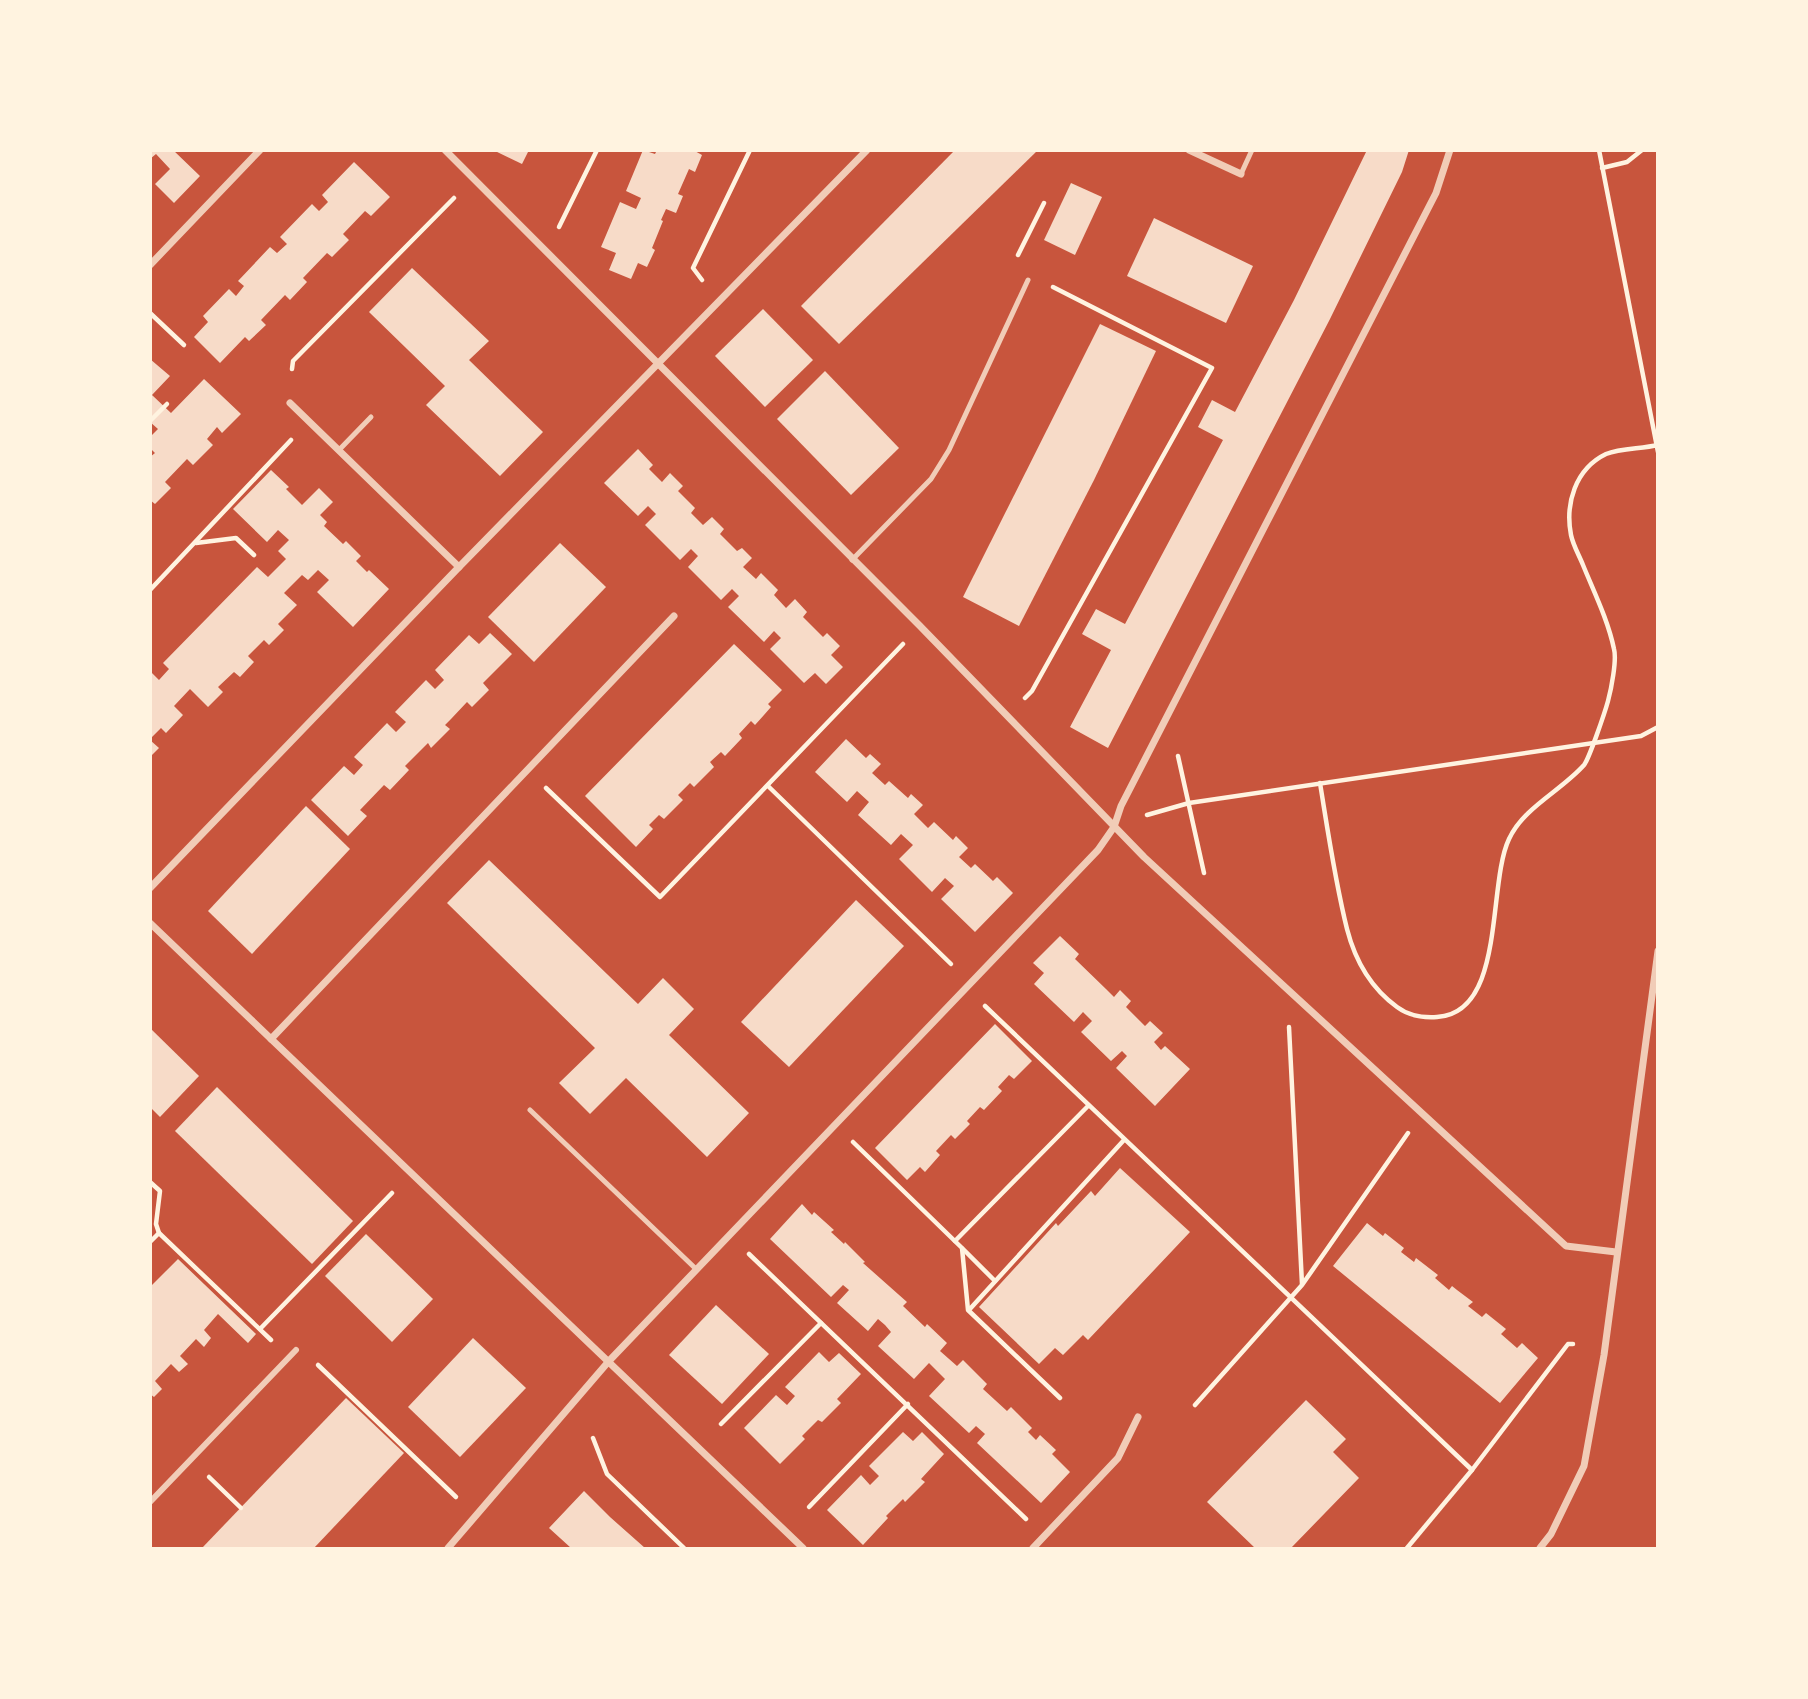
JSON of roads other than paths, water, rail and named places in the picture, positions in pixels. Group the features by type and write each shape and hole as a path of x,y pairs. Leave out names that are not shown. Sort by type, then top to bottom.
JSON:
{"street":[{"path":"150,265 260,150"},
{"path":"444,150 920,626 1114,827 1566,1246 1616,1252"},
{"path":"150,888 867,150"},
{"path":"1189,150 1241,174"},
{"path":"448,1549 609,1361 1098,850 1114,827 1121,806 1436,193 1450,150"},
{"path":"290,403 459,567"},
{"path":"271,1039 674,616"},
{"path":"150,923 803,1549"},
{"path":"1540,1549 1551,1534 1584,1465 1604,1355 1657,951"},
{"path":"150,1502 296,1350"},
{"path":"1033,1549 1118,1458 1138,1417"}],"lane":[{"path":"1241,174 1252,150"},
{"path":"852,560 931,479 949,450 1028,280"},
{"path":"339,450 371,416"},
{"path":"530,1110 696,1269"}]}
